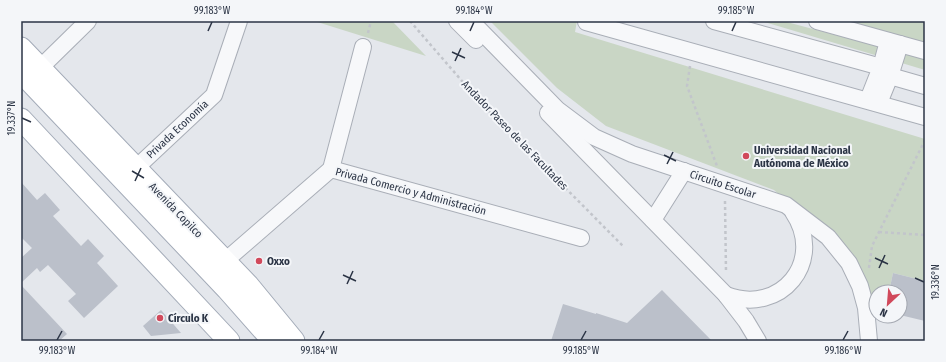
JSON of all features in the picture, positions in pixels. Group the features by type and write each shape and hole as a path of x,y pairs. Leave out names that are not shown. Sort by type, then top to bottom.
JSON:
{"main road":[{"name":"Avenida Copilco","path":"21,48 30,70 273,341"},
{"name":"Avenida Copilco","path":"30,70 136,168 248,285 294,341"},
{"path":"21,119 229,341"}],"street":[{"path":"30,70 88,21"},
{"name":"Privada Economía","path":"136,168 214,94 239,21"},
{"path":"457,21 726,295 746,321 758,341"},
{"name":"Circuito Escolar","path":"471,21 558,110 594,137 632,154 786,205 828,237 849,263 860,286 864,302 868,341"},
{"path":"587,21 586,22 925,117"},
{"path":"714,21 886,72 925,86"},
{"path":"817,21 838,24 925,52"},
{"path":"873,102 886,72 894,42"},
{"path":"331,169 363,47"},
{"name":"Privada Comercio y Administración","path":"225,261 331,169 581,238"},
{"path":"653,220 684,171"},
{"path":"726,295 736,299 758,300 779,292 793,279 801,263 804,249 804,236 798,219 786,205"}],"path":[{"name":"Andador Paseo de las Facultades","path":"410,21 481,103 623,246"},
{"path":"868,274 872,246 925,140"},
{"path":"879,232 925,235"}],"green space":[{"path":"314,21 392,21 426,56"},
{"path":"490,21 577,21 575,32 925,139 925,281 893,273 891,284 868,284 868,302 863,299 817,228 774,190 606,126 557,88"},
{"path":"761,21 783,21 925,59 925,70"},
{"path":"848,21 925,21 925,47 848,23"}],"building":[{"path":"21,182 37,200 45,193 60,210 53,216 81,246 88,239 104,256 97,263 118,286 84,318 68,301 76,294 48,265 40,272 37,268 21,283 21,258 32,248 21,237"},
{"path":"893,273 925,281 925,321 908,317 908,284 891,284"},
{"path":"21,285 67,334 59,341 21,341"},
{"path":"662,290 712,341 551,341 563,304 627,323"},
{"name":"Círculo K","path":"161,310 181,333 151,336 143,326"}],"place":[{"name":"Universidad Nacional Autónoma de México","path":"746,156"},
{"name":"Oxxo","path":"259,261"},
{"name":"Círculo K","path":"160,318"}]}
